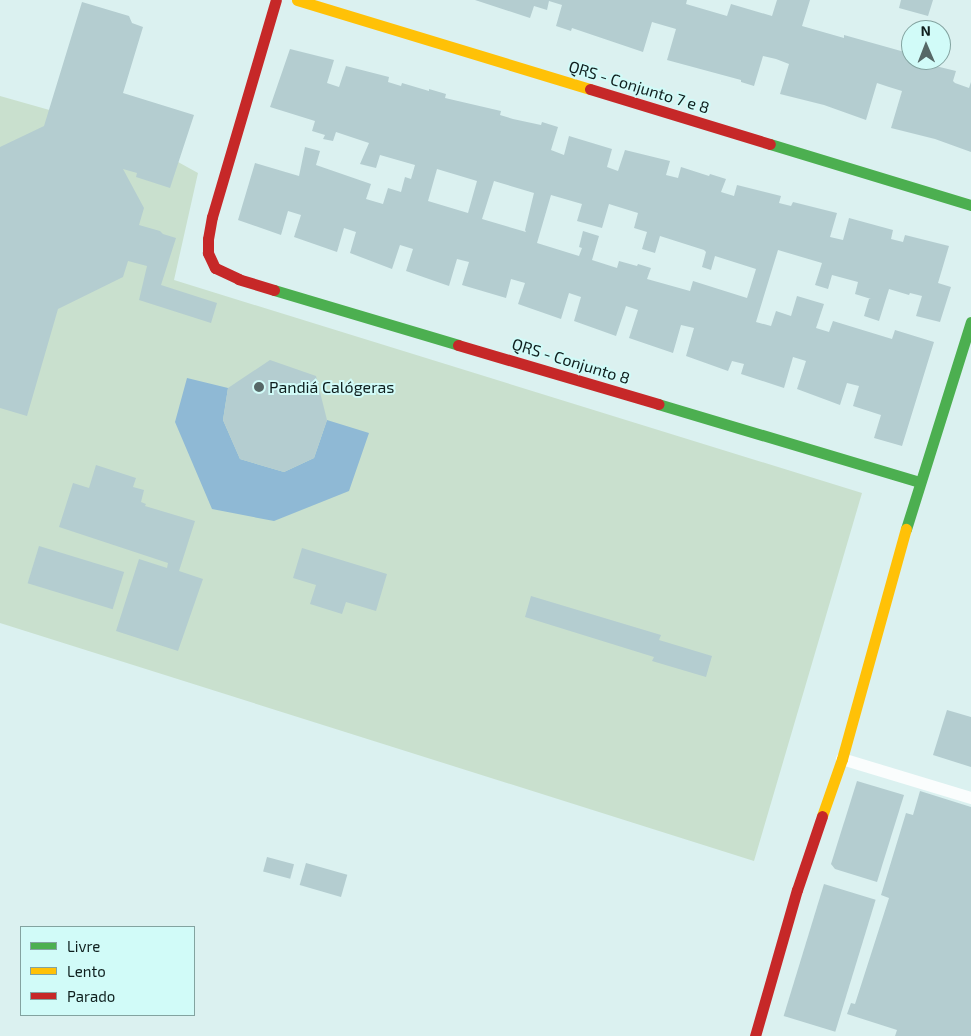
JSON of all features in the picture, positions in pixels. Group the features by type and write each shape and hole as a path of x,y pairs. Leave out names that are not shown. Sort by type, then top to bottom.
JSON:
{"street":[{"name":"QRS - Conjunto 8","path":"276,0 212,217 208,239 208,253 215,268 239,279 919,482"},
{"name":"QRS - Conjunto 7 e 8","path":"297,0 971,205"},
{"path":"755,1036 798,890 842,759 919,482 971,322"}],"lane":[{"path":"842,759 971,798"}],"green space":[{"name":"Pandiá Calógeras","path":"0,96 120,130 198,173 174,280 862,493 754,861 0,623"}],"water":[{"path":"187,378 228,388 223,420 240,459 284,472 314,458 327,420 369,433 349,491 274,521 212,509 175,422"}],"building":[{"path":"475,0 687,0 686,4 727,16 731,4 772,16 777,0 810,0 802,26 844,38 844,35 901,51 901,70 951,70 956,71 953,81 955,83 969,88 971,82 971,152 935,139 891,128 902,91 877,83 866,120 824,105 780,94 789,64 776,59 763,56 754,86 741,82 741,80 667,60 676,29 652,22 643,52 572,28 571,31 556,26 562,5 549,1 547,10 534,6 530,18"},
{"path":"901,0 933,0 928,16 899,8"},
{"path":"82,2 129,16 132,23 143,27 123,93 194,115 170,188 136,177 137,173 123,169 144,208 139,225 176,238 161,285 217,303 211,323 139,300 147,266 128,261 123,277 58,309 27,416 0,408 0,147 44,126"},
{"path":"290,49 334,60 327,83 339,87 346,66 389,77 388,82 401,86 402,83 429,91 429,89 446,94 445,98 501,111 500,115 513,119 541,125 542,122 558,127 551,150 564,155 569,136 612,149 607,167 618,171 625,150 670,161 666,175 678,178 681,167 726,179 721,192 734,196 737,185 781,196 779,203 791,206 793,202 837,213 830,237 843,240 849,218 893,230 891,239 903,242 905,235 949,246 938,283 951,287 940,322 916,316 922,296 910,293 909,295 889,289 879,321 864,316 869,299 871,299 855,294 858,282 832,275 828,289 815,285 822,263 778,250 756,322 771,326 776,311 791,316 797,296 824,304 816,328 829,332 833,321 892,339 895,330 934,342 902,446 874,438 881,415 853,406 859,386 847,383 840,405 797,389 806,361 793,357 784,388 741,374 744,364 732,361 728,371 686,356 694,328 681,325 673,353 629,338 638,310 626,306 616,336 574,321 581,297 569,293 561,319 518,304 525,283 511,279 506,298 462,285 469,262 457,259 449,286 406,271 413,249 400,245 392,269 350,253 356,232 344,228 337,252 294,237 301,215 288,211 281,235 238,220 255,163 299,176 305,147 320,151 316,165 371,184 366,199 383,204 388,188 401,192 405,177 411,179 415,165 380,155 376,168 360,164 369,143 336,132 333,141 323,139 325,135 312,131 315,121 270,107","holes":["437,169 477,181 468,213 428,201","494,181 534,193 526,232 482,219","551,195 582,204 577,221 602,228 609,204 638,213 634,228 647,232 642,249 655,253 660,236 704,250 706,252 702,267 711,270 715,256 756,269 747,298 693,281 690,291 647,279 651,268 638,264 637,266 619,261 617,268 592,260 599,236 583,231 579,247 582,248 579,256 537,243"]},
{"path":"270,360 316,376 327,420 314,458 284,472 240,459 223,420 228,388"},
{"path":"96,465 136,478 133,487 144,490 141,502 146,504 145,506 195,521 179,571 203,579 178,651 116,631 139,559 167,568 168,563 59,527 73,483 89,488"},
{"path":"39,546 124,572 113,609 28,583"},
{"path":"302,548 387,574 376,611 346,602 342,614 310,604 316,585 293,578"},
{"path":"531,596 661,635 659,640 712,656 706,677 652,661 654,657 525,617"},
{"path":"947,710 971,717 971,767 933,755"},
{"path":"857,781 904,795 877,882 835,869 831,864"},
{"path":"920,791 971,807 971,1036 895,1036 897,1030 847,1014 851,1003 855,1004 889,898 881,895 906,813 913,815"},
{"path":"267,857 294,864 290,879 263,871"},
{"path":"306,863 347,875 341,897 300,885"},
{"path":"824,884 876,900 835,1032 784,1016"}],"traffic: fast":[{"path":"770,144 971,205"},
{"path":"274,290 458,345"},
{"path":"906,529 971,322"},
{"path":"658,404 919,482"}],"traffic: slow":[{"path":"297,0 590,89"},
{"path":"822,816 842,759 906,529"}],"traffic: jam":[{"path":"274,290 239,279 215,268 208,253 208,239 212,217 276,0"},
{"path":"590,89 770,144"},
{"path":"458,345 658,404"},
{"path":"755,1036 797,890 822,816"}],"place":[{"name":"Pandiá Calógeras","path":"259,387"}]}
